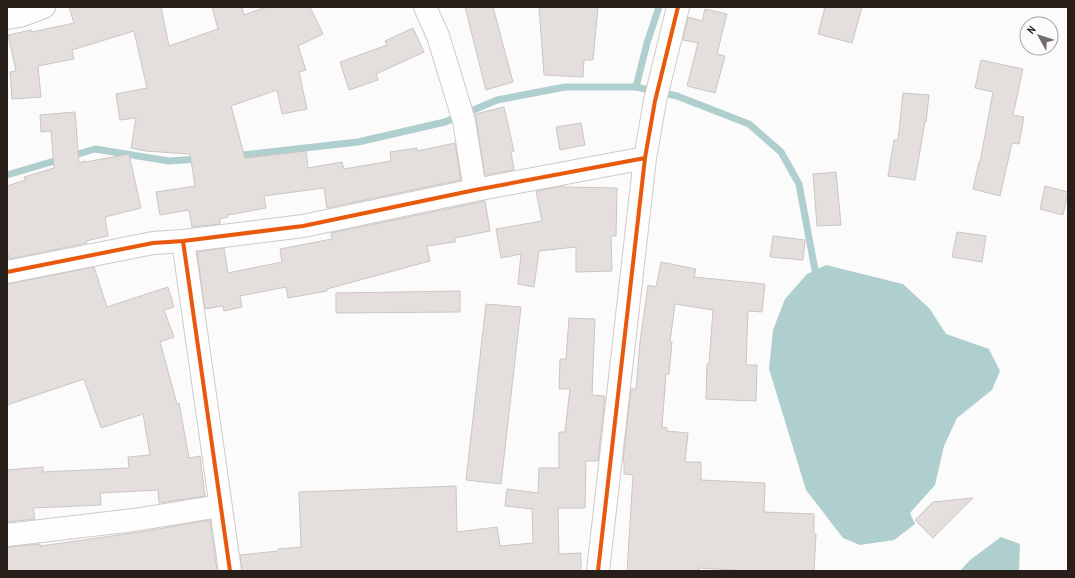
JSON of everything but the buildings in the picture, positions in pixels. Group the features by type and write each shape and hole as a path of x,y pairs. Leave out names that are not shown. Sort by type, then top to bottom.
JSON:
{"street":[{"path":"7,18 20,16 44,7"},
{"path":"425,7 438,36 462,114 475,190"},
{"path":"598,571 645,158 656,92 678,7"},
{"path":"7,272 153,243 183,241 303,226 475,190 645,158"},
{"path":"183,241 230,571"},
{"path":"7,535 134,520 220,506"}],"water":[{"path":"826,265 903,284 930,309 946,334 989,349 1000,371 992,390 957,418 944,446 935,485 910,513 915,524 894,540 860,545 843,538 806,490 769,369 773,330 785,299 807,274"},
{"path":"1001,537 1020,544 1019,571 960,571 970,560"}],"waterway":[{"path":"636,87 647,43 659,7"},
{"path":"235,156 358,142 445,122 497,100 565,87 636,87 677,96 749,124 781,152 799,184 815,270"},
{"path":"7,175 95,149 169,161 199,159"}],"cycle path":[{"path":"598,571 645,158 655,101 678,7"},
{"path":"7,272 153,243 183,241 303,226 475,190 645,158"},
{"path":"183,241 230,571"}]}
